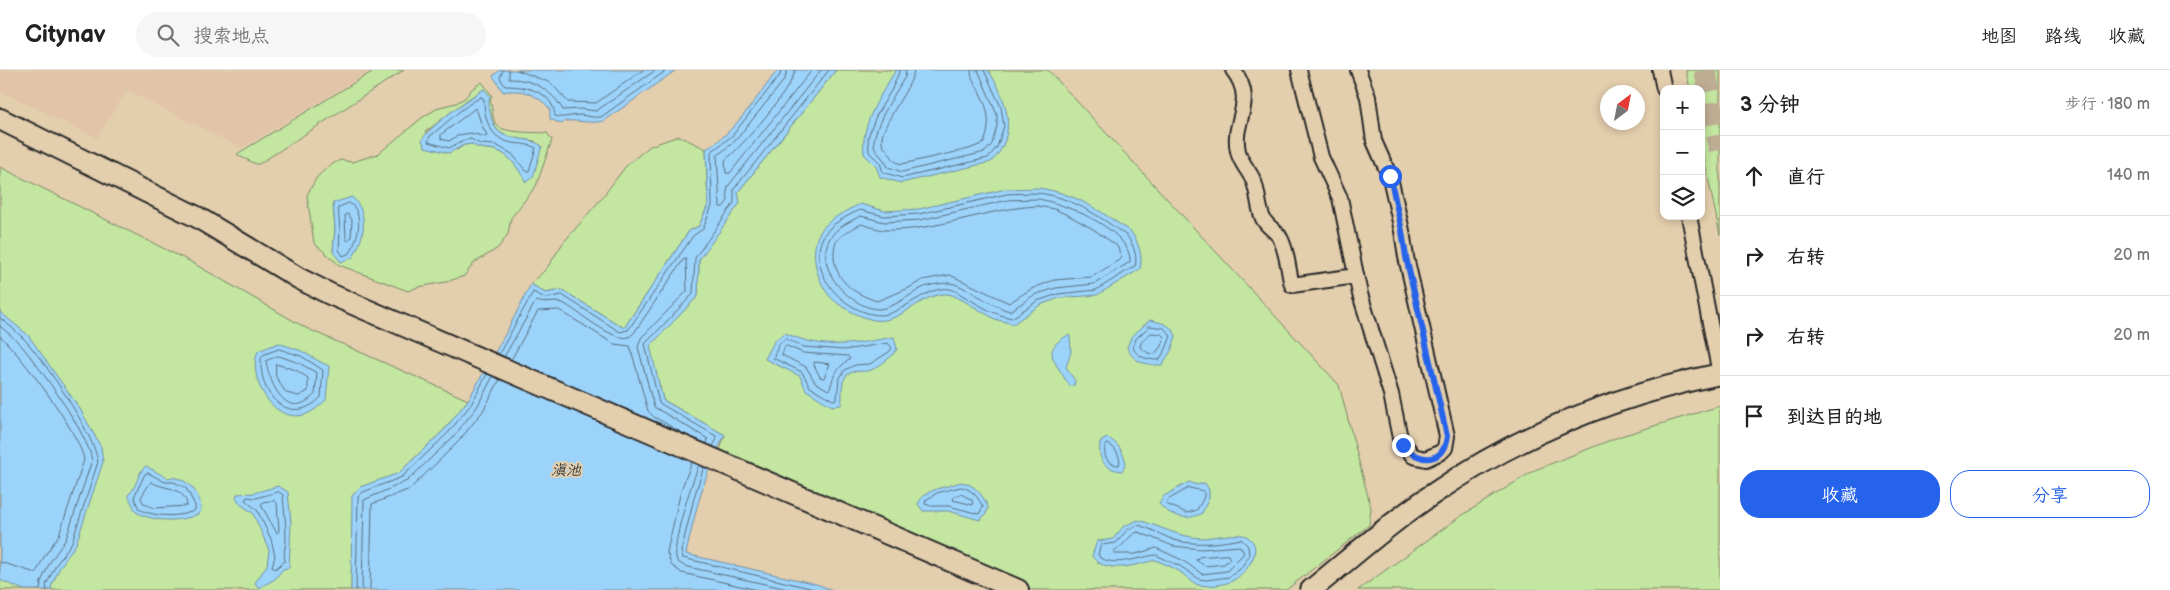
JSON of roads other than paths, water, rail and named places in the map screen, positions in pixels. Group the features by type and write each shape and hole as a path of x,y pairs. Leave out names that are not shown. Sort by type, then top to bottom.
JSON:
{"street":[{"path":"1233,70 1238,76 1244,94 1244,113 1238,136 1238,155 1255,183 1262,217 1266,225 1280,237 1292,285 1356,276"},
{"path":"1299,70 1321,157 1340,198 1360,294 1391,394 1400,438 1414,456 1421,459 1434,457 1445,448 1447,436 1406,257 1390,176 1374,141 1368,97 1358,70"},
{"path":"1660,70 1663,85"},
{"path":"0,119 197,217 300,279 330,294 1018,590"},
{"path":"1311,590 1406,513 1486,460 1566,420 1669,384 1720,374 1690,220"}],"water":[{"path":"500,70 676,70 604,121 565,121 562,124 550,119 550,109 535,96 517,91 503,92 493,76"},
{"name":"滇池","path":"778,70 836,70 738,192 740,203 699,260 698,296 650,346 663,400 725,435 706,479 686,554 816,584 833,590 351,590 352,496 360,487 399,473 445,429 468,400 531,284 545,293 562,290 624,328 689,231 699,226 708,205 706,149 736,124"},
{"path":"896,70 988,70 1005,104 1007,116 1005,140 1000,151 991,162 901,183 880,177 876,166 864,154 865,132 873,110"},
{"path":"484,89 490,96 490,113 494,125 499,132 535,142 542,146 533,177 526,182 510,159 495,150 480,148 472,144 464,145 449,153 425,147 422,140 432,128"},
{"path":"1038,188 1052,190 1087,204 1131,232 1140,250 1140,269 1097,295 1059,298 1040,305 1013,324 995,319 948,294 929,298 893,318 884,320 868,319 855,314 837,303 828,294 820,280 815,264 815,247 820,232 832,219 860,204 885,211 919,209 1006,189"},
{"path":"352,197 358,204 363,218 362,234 353,257 341,262 333,252 335,229 333,203"},
{"path":"0,312 28,335 80,409 101,447 103,462 76,544 60,567 51,587 52,590 24,590 0,580"},
{"path":"1150,320 1169,326 1176,336 1171,351 1162,365 1137,360 1127,348 1131,337"},
{"path":"785,333 799,339 826,344 852,344 894,337 897,349 873,369 849,374 843,382 841,405 832,406 806,390 800,376 765,359 775,340"},
{"path":"1068,335 1070,336 1071,352 1066,367 1075,381 1074,385 1070,386 1052,356 1053,347 1056,343"},
{"path":"279,343 329,366 326,400 313,411 304,415 292,416 281,412 264,395 259,384 255,361 258,351"},
{"path":"1107,438 1120,448 1126,463 1122,471 1107,466 1101,459 1100,442"},
{"path":"146,466 167,478 180,479 187,483 197,493 201,506 200,513 176,520 168,520 151,518 136,512 128,495"},
{"path":"960,482 974,487 986,502 988,507 986,514 980,520 948,511 923,511 918,504 921,498 931,491"},
{"path":"1189,482 1197,485 1205,483 1209,490 1209,498 1202,513 1190,517 1179,516 1168,512 1159,504 1164,496"},
{"path":"278,486 288,492 291,523 289,568 283,569 275,579 259,588 255,583 267,565 269,550 253,513 240,504 236,497 237,494 254,493"},
{"path":"1138,520 1193,537 1246,536 1255,547 1252,560 1243,573 1232,581 1225,584 1205,586 1195,584 1179,571 1155,560 1121,567 1112,567 1097,562 1092,556 1097,541 1113,539 1124,526"}],"tunnel":[{"path":"1705,70 1720,150"}]}
